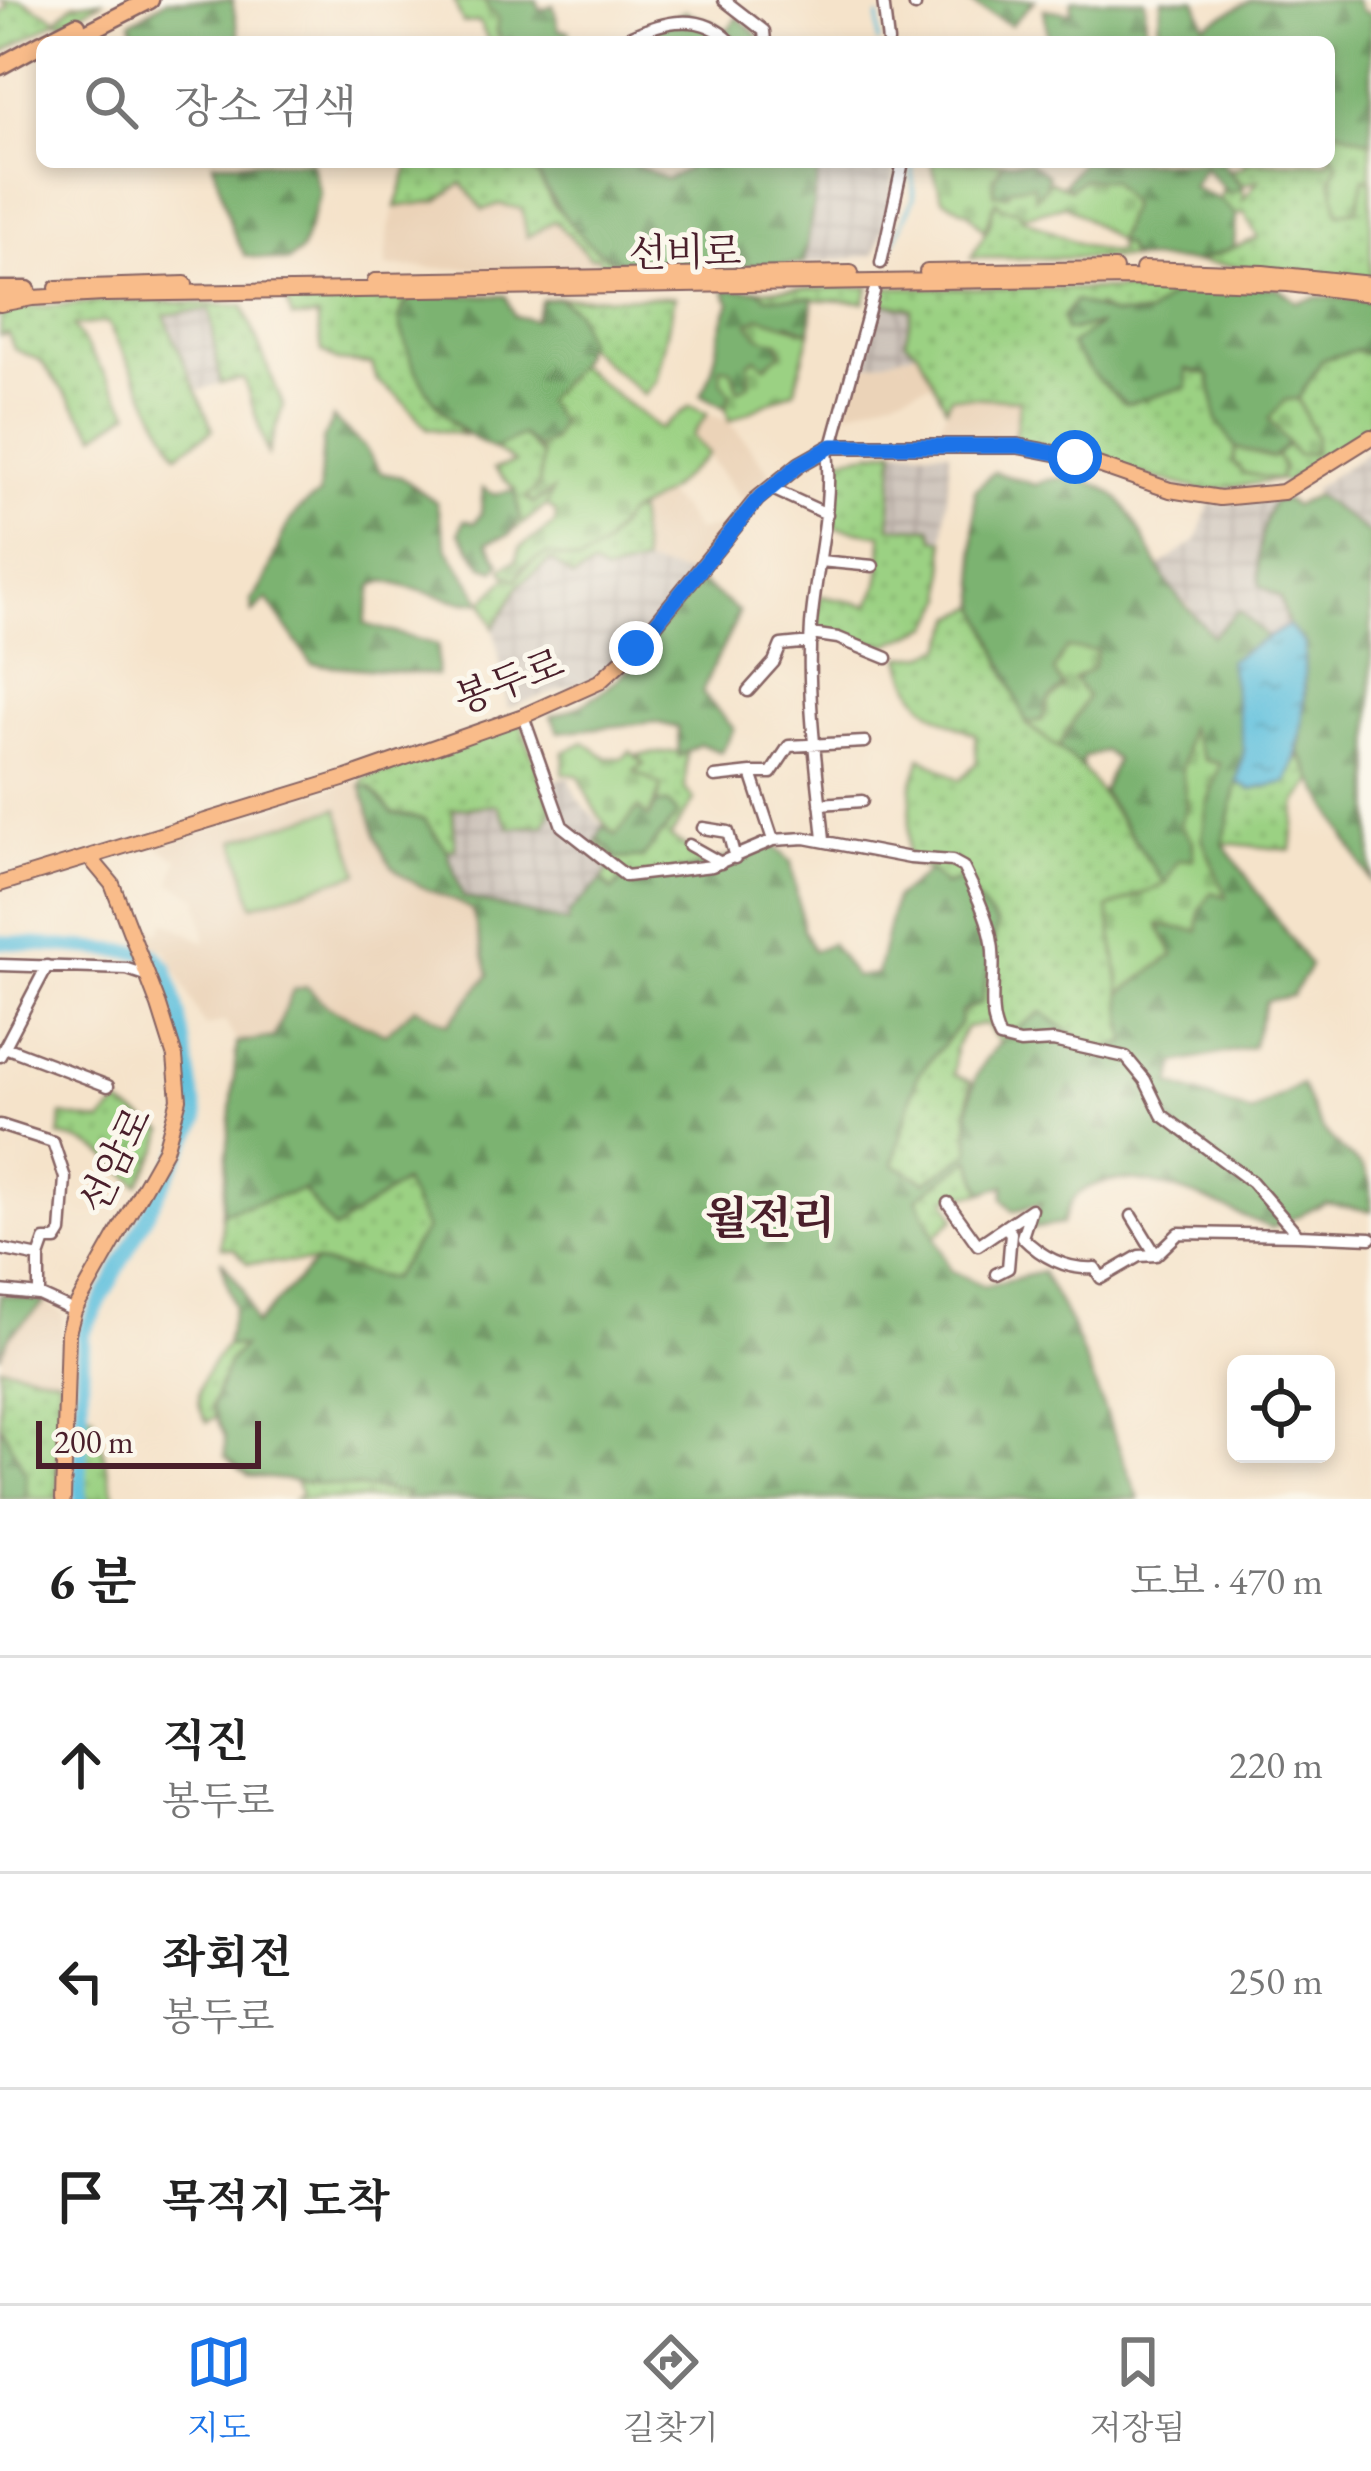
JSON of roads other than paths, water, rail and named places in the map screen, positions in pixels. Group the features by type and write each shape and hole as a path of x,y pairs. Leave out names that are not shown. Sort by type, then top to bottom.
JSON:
{"highway":[{"path":"57,36 126,0"},
{"path":"80,36 150,0"},
{"path":"0,66 36,47"},
{"path":"0,79 36,59"},
{"path":"0,292 27,290"}],"main road":[{"name":"선비로","path":"27,290 95,285 1092,269 1263,273 1371,284"},
{"name":"선비로","path":"0,304 126,294 1130,278 1288,284 1371,294"},
{"path":"829,447 1018,446 1075,457 1170,490 1220,498 1283,492 1371,437"},
{"name":"봉두로","path":"0,884 91,859 523,716 599,682 636,648 770,488 829,447"},
{"name":"선암로","path":"63,1499 68,1333 74,1311 165,1150 179,1099 175,1057 160,1006 112,884 91,859"}],"street":[{"path":"724,0 764,36"},
{"path":"884,0 887,36"},
{"path":"630,36 678,21 699,22 721,36"},
{"path":"881,263 902,168"},
{"path":"824,839 814,746 811,638 827,514 829,447 874,292"},
{"path":"770,488 827,514"},
{"path":"820,561 873,566"},
{"path":"748,691 774,662 781,645 838,638 887,658"},
{"path":"523,716 562,826 626,876 721,863 773,840 824,839 910,858 952,861 963,867 992,937 995,978 989,1017 1000,1038 1020,1043 1053,1041 1126,1057 1145,1080 1162,1114 1252,1182 1298,1235"},
{"path":"715,777 771,773 788,746 865,742"},
{"path":"751,773 773,840"},
{"path":"820,805 862,801"},
{"path":"703,828 728,832 735,858"},
{"path":"689,844 721,863"},
{"path":"0,964 144,972"},
{"path":"47,966 2,1052 108,1086"},
{"path":"0,1125 52,1142 64,1166 61,1232 56,1240 45,1240 39,1256 39,1295"},
{"path":"948,1203 978,1245 1030,1209 1022,1237 1038,1252 1073,1267 1095,1268 1101,1279 1139,1256 1156,1255 1179,1233 1371,1238"},
{"path":"1132,1216 1156,1255"},
{"path":"996,1274 1008,1268 1011,1233 1005,1227"},
{"path":"0,1249 39,1256"},
{"path":"0,1291 39,1295 74,1311"}],"water":[{"path":"1288,626 1304,643 1298,748 1287,782 1251,790 1237,782 1244,750 1229,660"}],"waterway":[{"path":"890,5 892,0"},
{"path":"878,16 878,36"},
{"path":"892,247 914,197 912,168"},
{"path":"0,942 153,953 167,968 198,1120 83,1334 80,1499"}],"district":[{"name":"월전리","path":"770,1217"}]}
